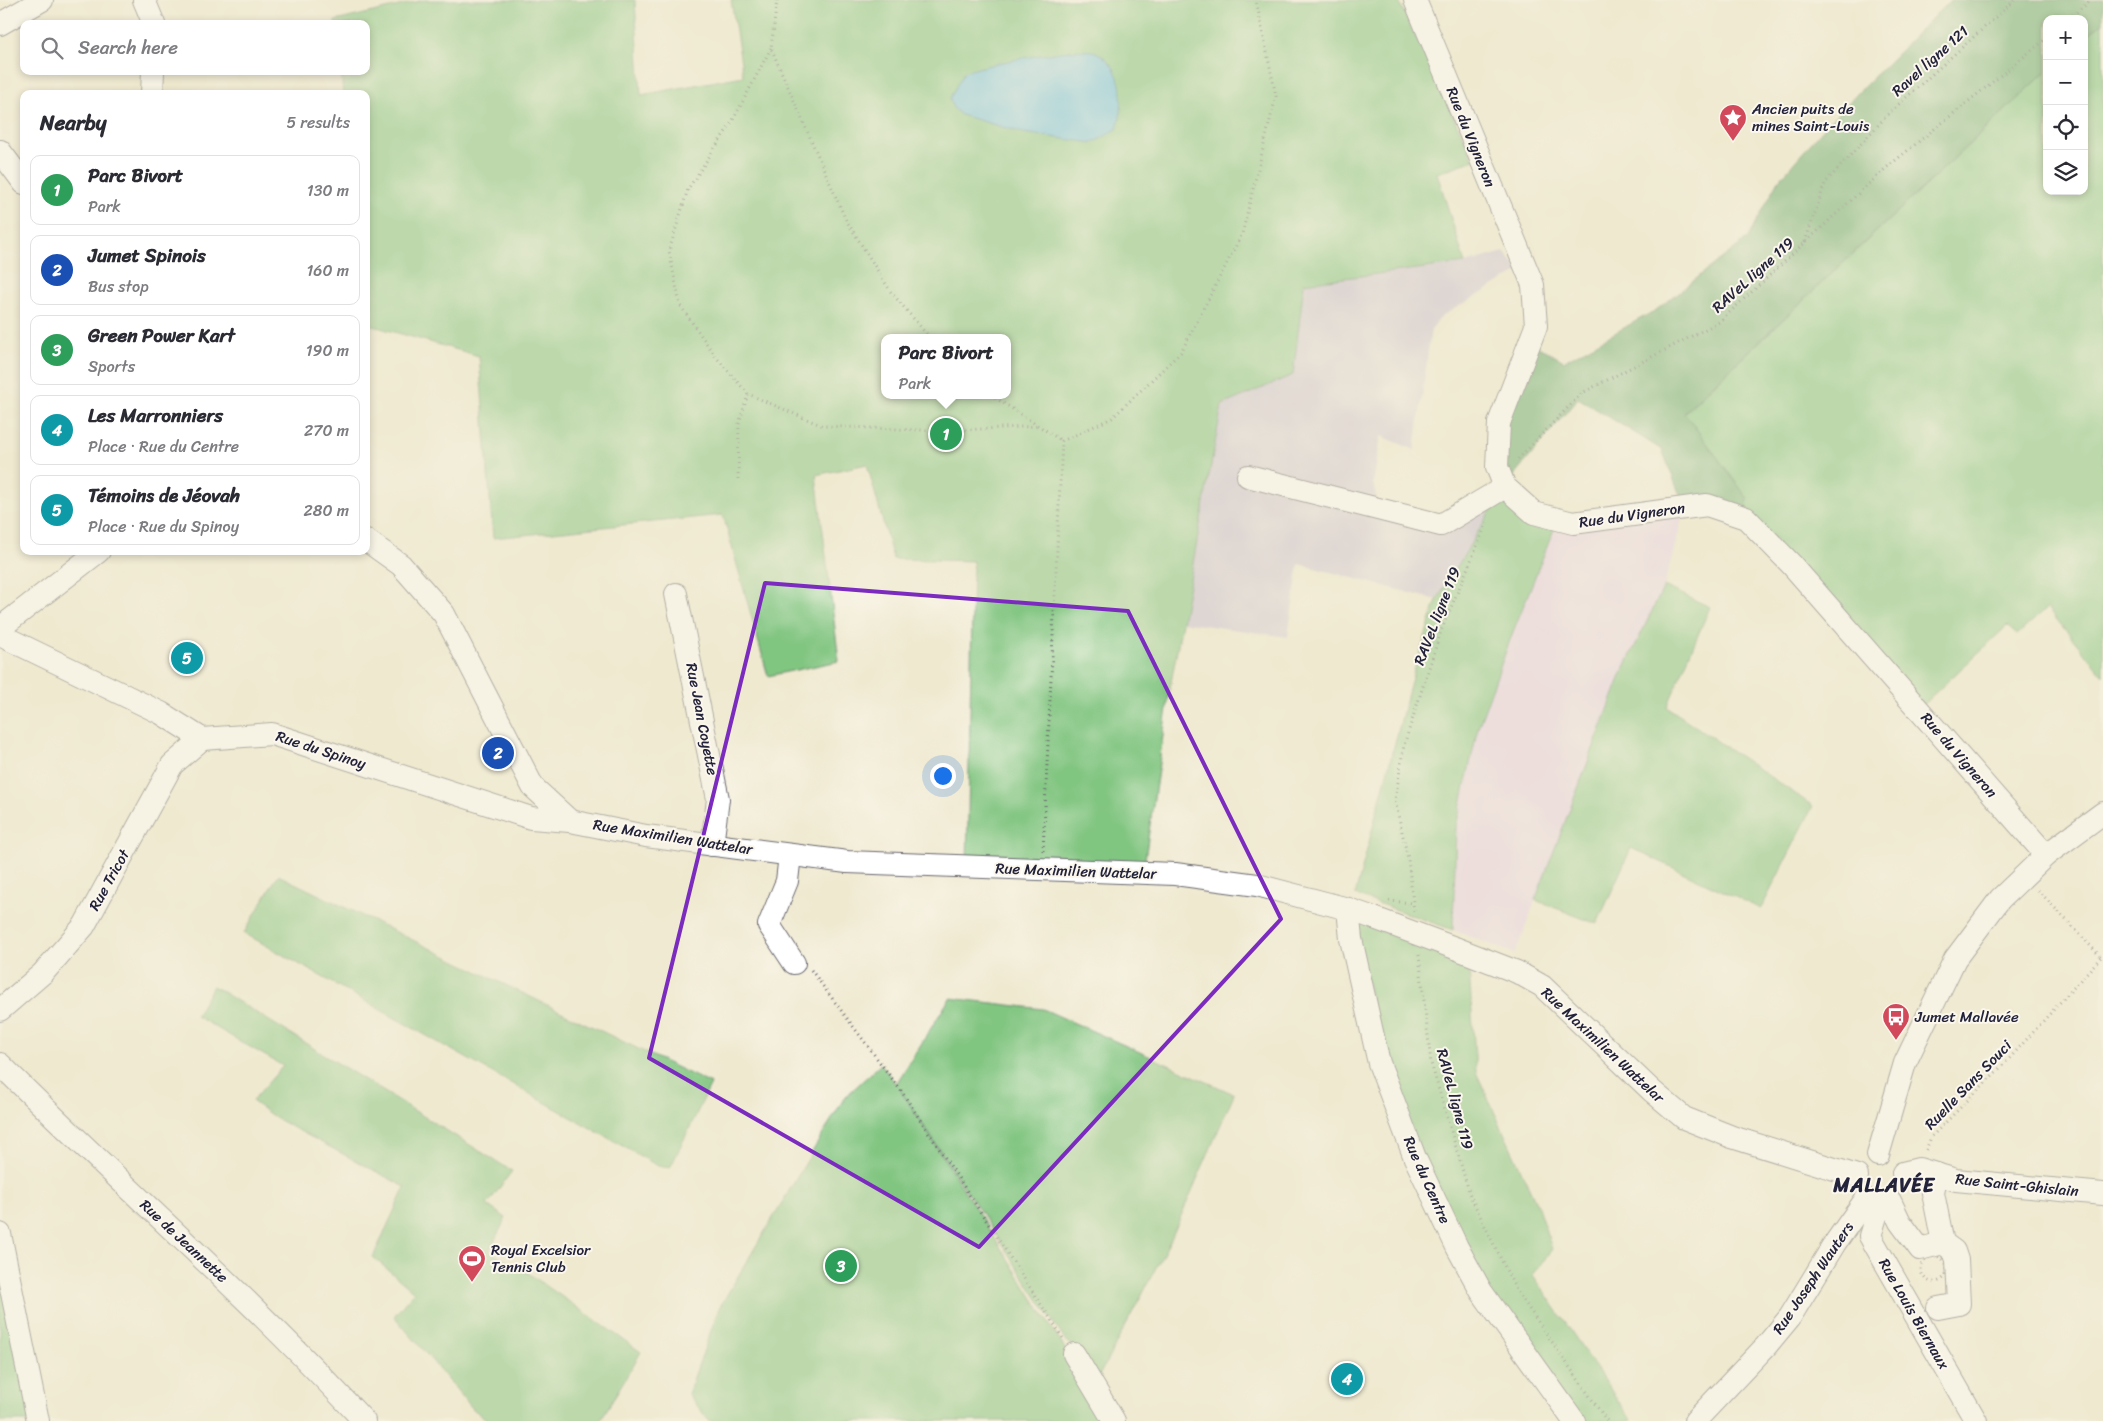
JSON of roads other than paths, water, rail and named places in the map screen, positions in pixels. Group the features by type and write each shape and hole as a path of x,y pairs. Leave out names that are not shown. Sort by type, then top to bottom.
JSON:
{"street":[{"path":"0,24 42,0"},
{"path":"144,0 152,20"},
{"name":"Rue du Vigneron","path":"1415,0 1533,285 1536,326 1499,424 1497,467 1505,488 1534,513 1573,523 1707,505 1746,518 1791,564 2046,855"},
{"path":"152,90 153,75"},
{"path":"0,151 20,178"},
{"path":"1248,476 1440,525 1505,488"},
{"path":"370,543 401,565 444,614 533,787 570,821"},
{"path":"0,628 94,555"},
{"name":"Rue Jean Coyette","path":"676,594 718,799 712,845"},
{"path":"0,635 161,713 202,739"},
{"name":"Rue du Spinoy","path":"202,739 272,734 531,818 570,821"},
{"name":"Rue Tricot","path":"0,1010 43,974 84,926 172,765 202,739"},
{"path":"1878,1155 1905,1062 1955,959 2000,899 2046,855 2103,813"},
{"name":"Rue Maximilien Wattelar","path":"570,821 646,836 847,862 1175,874 1257,885 1348,909 1517,972 1542,986 1652,1091 1684,1118 1732,1138 1857,1176"},
{"path":"790,855 787,881 769,925 794,963"},
{"name":"Rue du Centre","path":"1348,909 1351,939 1379,1064 1415,1158 1457,1247 1481,1291 1574,1421"},
{"name":"Rue de Jeannette","path":"0,1064 240,1294 320,1373 364,1421"},
{"path":"1936,1250 1933,1193 1920,1172 1895,1160 1878,1155 1867,1159 1857,1176 1858,1188 1879,1201 1900,1222 1920,1249 1936,1250 1954,1251 1958,1260 1959,1304 1938,1308"},
{"name":"Rue Saint-Ghislain","path":"1920,1172 1956,1180 2103,1194"},
{"name":"Rue Joseph Wauters","path":"1695,1421 1766,1346 1790,1317 1835,1243 1879,1201 1900,1193 1904,1182 1920,1172"},
{"name":"Rue Louis Biernaux","path":"1879,1201 1870,1236 1920,1327 1976,1421"},
{"path":"0,1234 38,1421"},
{"path":"1074,1354 1114,1421"}],"water":[{"path":"1077,50 1094,51 1106,59 1113,67 1117,76 1122,97 1117,129 1093,143 1023,133 961,115 953,108 950,98 964,72 1020,59"}],"place":[{"name":"Ancien puits de mines Saint-Louis","path":"1733,142"},
{"name":"Parc Bivort","path":"946,434"},
{"name":"Témoins de Jéovah","path":"187,658"},
{"name":"Jumet Spinois","path":"498,753"},
{"name":"Jumet Mallavée","path":"1896,1041"},
{"name":"Green Power Kart","path":"841,1266"},
{"name":"Royal Excelsior Tennis Club","path":"472,1283"},
{"name":"Les Marronniers","path":"1347,1379"}],"district":[{"name":"MALLAVÉE","path":"1884,1185"}]}
